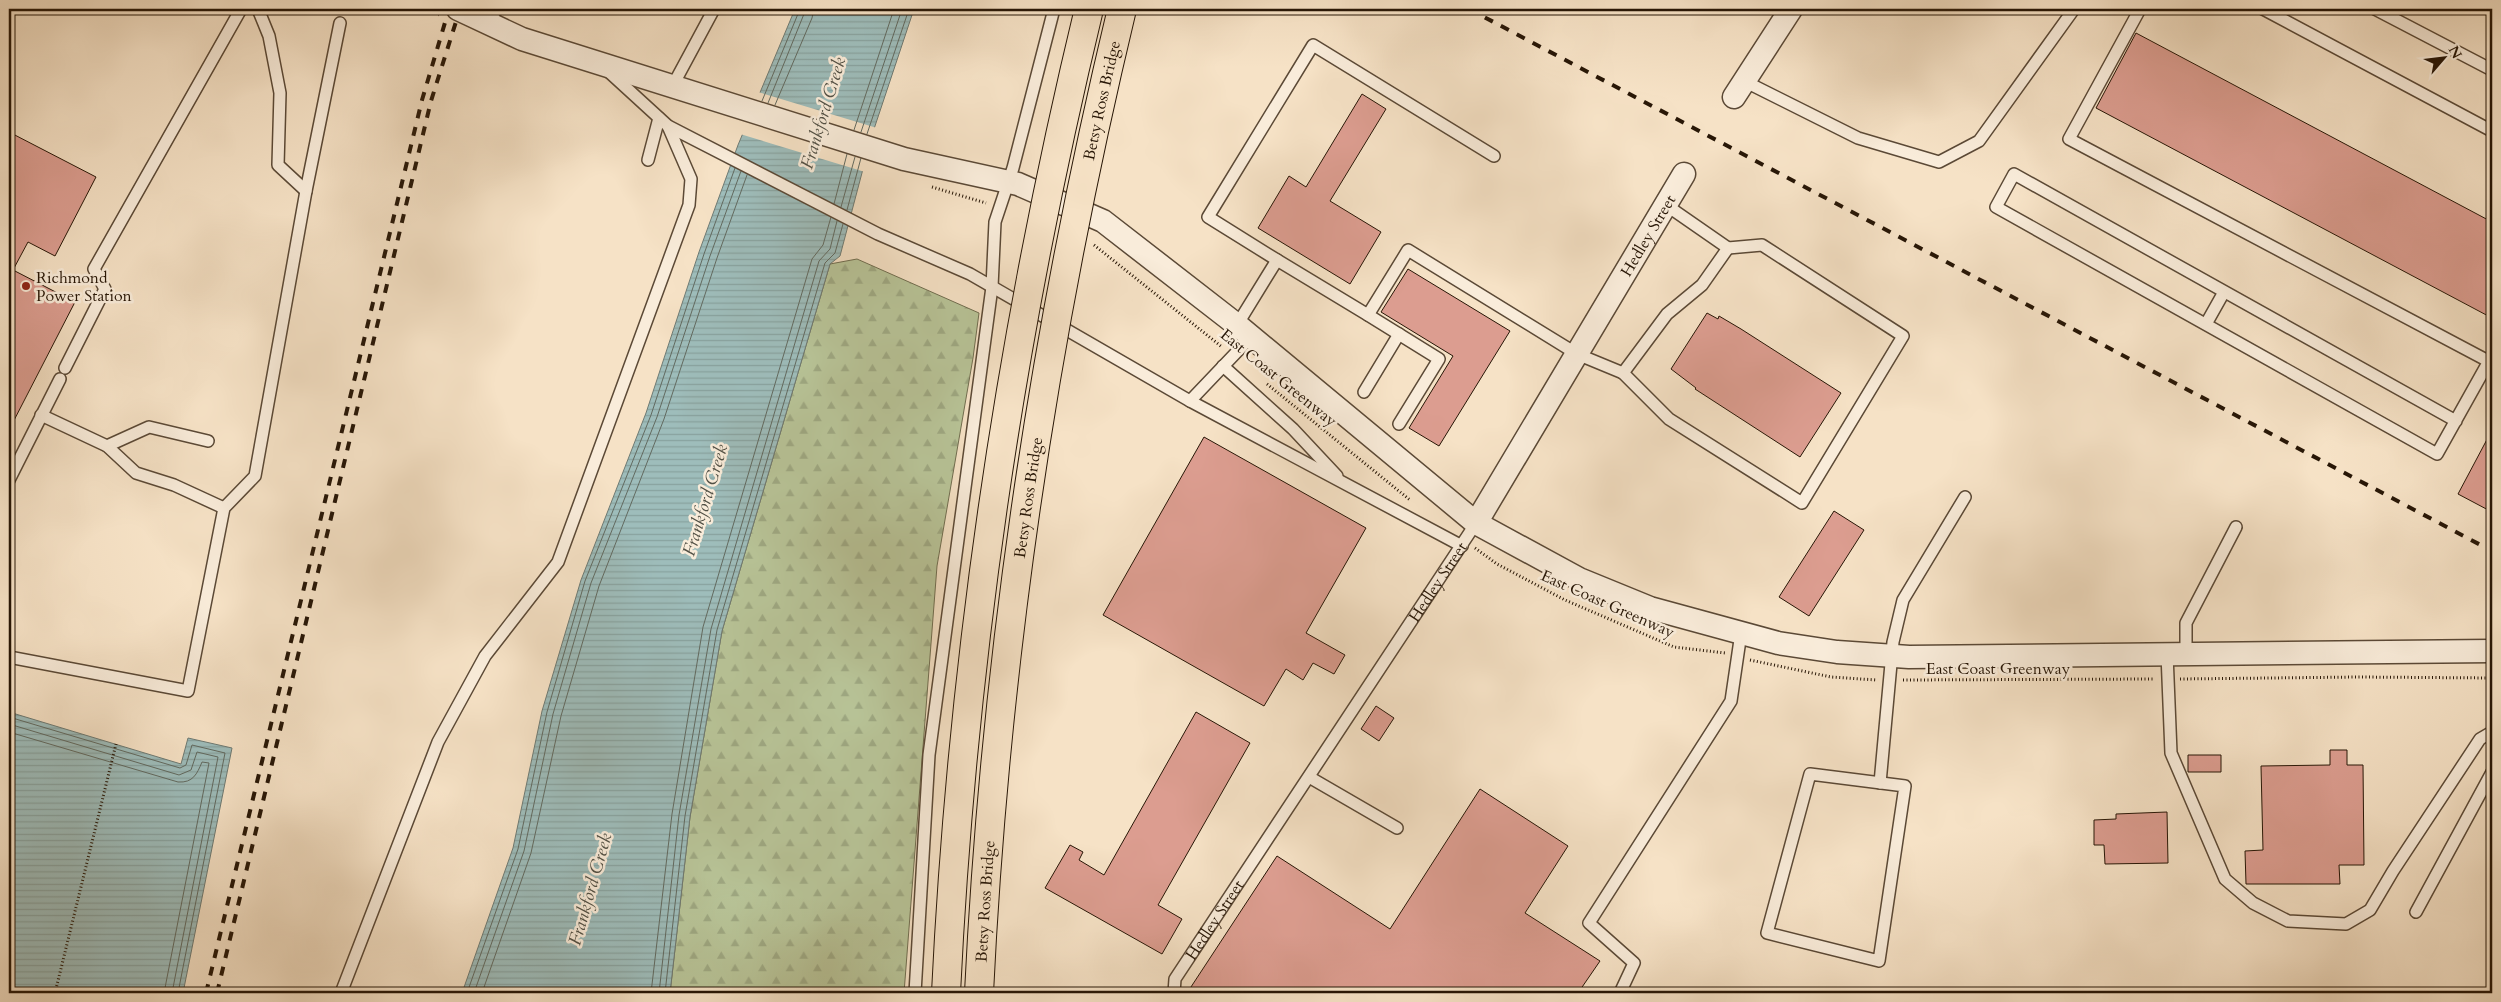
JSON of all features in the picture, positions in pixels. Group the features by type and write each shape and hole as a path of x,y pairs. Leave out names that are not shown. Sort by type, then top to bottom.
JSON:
{"highway":[{"name":"Betsy Ross Bridge","path":"946,993 965,736 994,495 1035,255 1089,9"},
{"name":"Betsy Ross Bridge","path":"979,993 992,789 1024,514 1066,266 1094,127 1122,9"}],"street":[{"path":"458,9 491,15 522,39 732,107 904,159 1008,182 1102,221 1244,331 1467,537 1650,608 1778,643 1837,652 1892,656 2492,652"},
{"path":"1739,89 1791,9"},
{"name":"Hedley Street","path":"1467,537 1684,174"}],"lane":[{"path":"65,368 105,289 94,269 241,9"},
{"path":"258,9 269,36 280,93 278,165 306,191"},
{"path":"672,88 714,9"},
{"path":"915,993 929,756 992,287 995,222 1008,182 1054,9"},
{"path":"1739,89 1858,138 1939,162 1979,141 2074,9"},
{"path":"2140,9 2069,139 2491,362 2438,454 1996,207 2014,174 2456,421"},
{"path":"2262,9 2492,131"},
{"path":"2375,9 2492,70"},
{"path":"9,657 188,691 224,508 255,476 306,191 340,23"},
{"path":"1399,424 1438,358 1208,217 1313,45 1494,156"},
{"path":"602,65 664,122 878,234 970,274 1190,401 1342,482 1467,537"},
{"path":"648,160 664,122"},
{"path":"341,993 438,742 485,656 558,562 689,205 691,179 664,122"},
{"path":"1368,315 1408,250 1577,354 1623,373 1669,419 1802,503 1903,336 1762,245 1728,248 1666,205"},
{"path":"1623,373 1666,314 1702,285 1728,248"},
{"path":"1190,401 1233,356 1277,260"},
{"path":"2206,324 2224,292"},
{"path":"1364,392 1399,334"},
{"path":"1223,366 1294,429 1342,482"},
{"path":"9,480 60,379"},
{"path":"41,415 107,446 136,473 174,485 224,508"},
{"path":"107,446 149,428 208,441"},
{"path":"1880,782 1892,656 1903,600 1965,497"},
{"path":"2236,527 2186,623 2168,679 2171,753 2225,880 2253,903 2288,921 2346,924 2370,910 2393,871 2480,739 2492,732"},
{"name":"Hedley Street","path":"1174,993 1175,979 1467,537"},
{"path":"1620,993 1634,963 1589,923 1731,701 1741,633"},
{"path":"2416,912 2492,772"},
{"path":"1810,774 1880,782 1904,786 1879,961 1767,933 1810,774"},
{"path":"1309,777 1397,828"}],"path":[{"path":"924,184 946,193 1001,206"},
{"name":"East Coast Greenway","path":"1089,242 1130,272 1233,356"},
{"name":"East Coast Greenway","path":"1266,382 1413,502"},
{"name":"East Coast Greenway","path":"1467,537 1496,564 1566,600 1674,647 1714,650 1831,677 1866,681 1929,682 2359,677 2492,678"},
{"path":"55,993 116,744"}],"green space":[{"path":"857,259 979,313 937,566 904,993 670,993 690,817 722,631 830,264"}],"water":[{"name":"Frankford Creek","path":"795,9 914,9 872,135 840,256 830,264 722,631 690,817 670,993 462,993 513,848 542,711 581,580 646,413 699,252 738,145"},
{"path":"9,712 181,764 188,738 232,748 183,993 9,993"}],"pier":[{"path":"758,92 877,128 865,172 740,134"}],"building":[{"path":"2136,33 2492,222 2492,318 2096,108"},
{"path":"1362,94 1386,109 1330,201 1381,232 1350,284 1258,228 1289,176 1306,187"},
{"name":"Richmond Power Station","path":"9,132 96,177 55,256 28,242 13,270 75,302 9,430"},
{"path":"1408,269 1510,331 1439,446 1409,428 1453,356 1381,312"},
{"path":"1707,313 1718,319 1719,316 1741,329 1841,393 1800,457 1695,389 1671,369"},
{"path":"2492,430 2492,512 2458,494"},
{"path":"1204,437 1366,528 1306,633 1345,655 1334,674 1313,663 1303,680 1286,669 1264,706 1103,615"},
{"path":"1834,511 1864,530 1809,616 1779,597"},
{"path":"1376,706 1394,718 1379,741 1361,729"},
{"path":"1196,712 1250,743 1158,905 1182,919 1162,954 1045,888 1070,845 1083,852 1079,860 1104,875"},
{"path":"2330,750 2347,750 2347,765 2363,765 2364,865 2339,865 2340,884 2246,884 2245,851 2263,850 2261,766 2330,765"},
{"path":"2188,755 2221,755 2221,772 2188,772"},
{"path":"1480,789 1568,846 1525,913 1600,961 1578,993 1187,993 1277,856 1390,929"},
{"path":"2167,812 2168,863 2105,864 2104,845 2094,845 2094,820 2116,819 2116,814"}],"railway":[{"path":"206,993 422,100 449,9"},
{"path":"217,993 431,101 460,9"},
{"path":"1469,9 2492,551"}],"place":[{"name":"Richmond Power Station","path":"26,286"}]}
